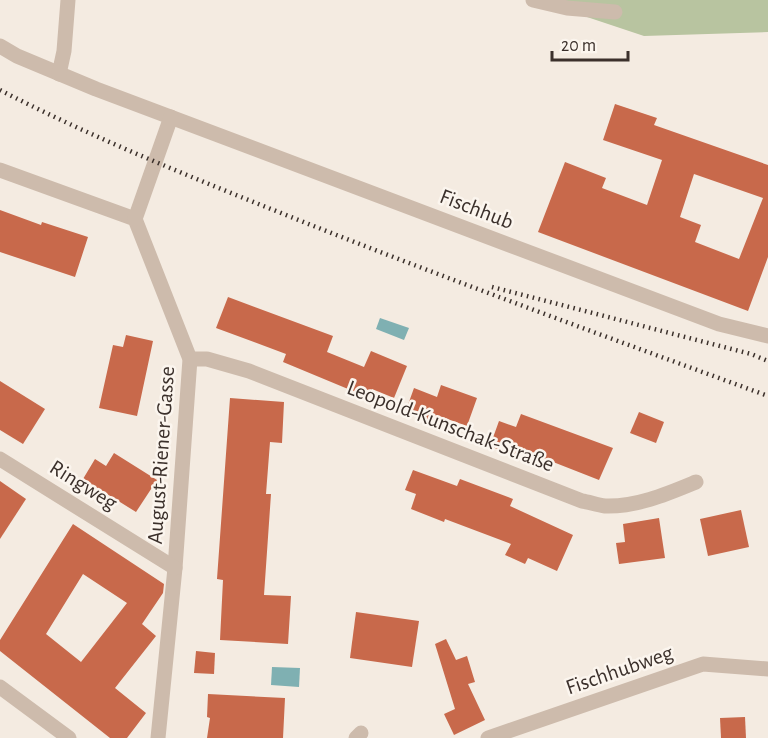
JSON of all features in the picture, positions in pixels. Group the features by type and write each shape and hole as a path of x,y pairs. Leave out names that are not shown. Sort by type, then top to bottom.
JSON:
{"street":[{"path":"59,74 64,51 68,0"},
{"path":"533,0 567,8 615,12"},
{"name":"Fischhub","path":"0,46 59,74 719,324 768,336"},
{"path":"0,170 135,219 171,117"},
{"name":"August-Riener-Gasse","path":"135,219 190,359 175,568 158,738"},
{"name":"Leopold-Kunschak-Straße","path":"190,359 207,359 249,371 582,501 605,506 636,503 696,482"},
{"name":"Ringweg","path":"0,459 175,568"},
{"name":"Fischhubweg","path":"488,738 703,664 768,669"},
{"path":"0,687 69,738"}],"green space":[{"path":"536,0 768,0 768,32 644,36"}],"water":[{"path":"380,318 409,328 404,340 376,329"},
{"path":"272,667 300,668 299,687 271,685"}],"building":[{"path":"615,104 657,118 654,125 768,165 768,257 748,311 538,232 565,162 606,178 602,188 647,205 662,160 603,140","holes":["694,174 763,198 739,259 695,242 701,225 680,217"]},
{"path":"0,210 41,225 42,222 88,237 75,277 0,252"},
{"path":"228,297 333,336 327,352 364,367 371,351 407,366 394,398 372,389 369,396 348,389 283,362 286,354 216,328"},
{"path":"126,335 153,341 137,416 99,408 113,345 123,347"},
{"path":"0,381 45,409 23,444 0,430"},
{"path":"441,385 477,398 467,426 442,417 439,426 405,413 414,388 437,397"},
{"path":"230,398 284,402 282,443 270,442 266,494 271,494 264,595 291,596 288,644 220,640 223,580 217,579"},
{"path":"639,412 664,422 656,443 630,433"},
{"path":"521,414 613,448 599,480 520,449 517,457 490,446 499,421 516,427"},
{"path":"114,453 157,480 136,512 83,479 95,459 106,466"},
{"path":"413,470 457,486 460,479 513,499 510,506 573,535 557,571 528,558 525,564 505,555 511,544 411,509 416,494 405,490"},
{"path":"0,481 26,499 0,539"},
{"path":"741,510 749,547 708,556 700,519"},
{"path":"659,518 665,558 619,564 616,543 625,542 623,524"},
{"path":"73,524 164,584 163,593 142,624 156,636 115,688 146,713 127,738 110,738 0,651 0,640","holes":["83,574 127,603 81,662 46,634"]},
{"path":"356,612 419,621 412,667 350,658"},
{"path":"446,639 456,660 467,656 475,682 468,684 485,720 454,735 444,714 455,709 435,644"},
{"path":"196,651 215,653 214,674 194,673"},
{"path":"208,694 285,698 283,738 207,738 210,718 207,717"},
{"path":"745,717 746,738 721,738 720,718"}],"railway":[{"path":"0,90 183,174 472,287 768,396"},
{"path":"492,287 751,354 768,361"}]}
